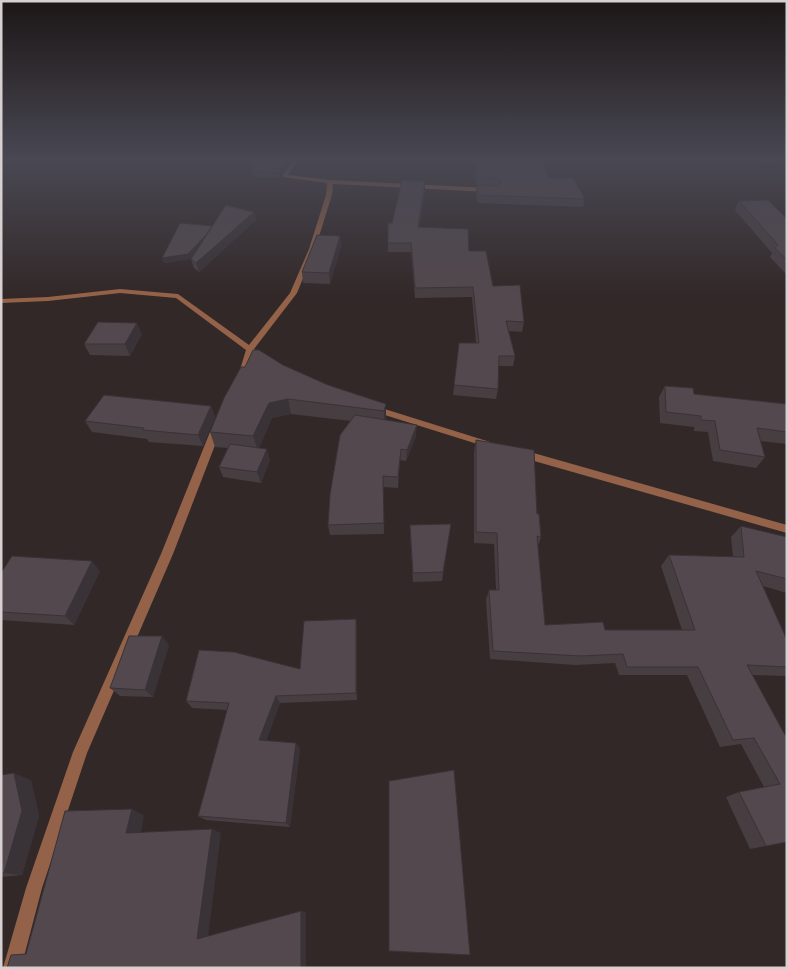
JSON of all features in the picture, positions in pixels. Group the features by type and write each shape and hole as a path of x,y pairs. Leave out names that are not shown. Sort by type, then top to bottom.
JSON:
{"street":[{"path":"235,389 244,371 250,349 293,293 315,240 327,205"},
{"path":"1,301 48,299 120,291 178,296 264,359"},
{"path":"361,404 498,447"},
{"path":"12,968 34,888 80,752 167,554 221,416"},
{"path":"517,453 787,530"}],"building":[{"path":"226,205 254,212 196,263 191,259"},
{"path":"396,205 421,205 418,227 468,229 469,251 486,251 493,286 520,285 524,322 506,321 515,356 499,356 498,389 454,385 459,343 479,343 473,287 415,288 411,243 388,243 388,223 392,223"},
{"path":"743,205 773,205 787,219 787,260 775,248 778,245"},
{"path":"180,223 212,226 188,254 162,258"},
{"path":"317,235 340,236 329,273 302,272"},
{"path":"98,322 137,323 125,344 84,344"},
{"path":"253,350 259,350 283,365 328,385 386,404 384,411 288,399 269,403 253,436 210,432 224,398 241,367 245,367"},
{"path":"665,386 693,388 694,394 787,404 787,432 757,428 765,457 720,450 715,421 701,420 701,416 666,412"},
{"path":"104,395 211,406 198,435 143,430 144,428 85,421"},
{"path":"355,415 417,425 407,450 401,449 398,477 383,476 384,523 328,525 330,494 340,435"},
{"path":"476,440 534,450 537,514 539,514 541,537 537,536 545,625 603,622 605,630 695,630 669,555 744,557 741,526 787,537 787,579 756,571 787,640 787,667 747,665 785,735 787,735 787,842 766,846 739,792 780,784 754,738 733,740 698,667 627,667 623,654 581,656 493,651 489,590 499,590 497,533 476,532"},
{"path":"230,444 267,449 257,472 219,467"},
{"path":"451,524 443,572 413,573 410,525"},
{"path":"12,556 92,561 65,616 1,612 1,573"},
{"path":"356,619 356,693 276,696 259,740 296,743 286,823 198,816 229,703 186,701 199,650 234,652 300,669 304,621"},
{"path":"129,636 162,636 145,690 110,688"},
{"path":"454,770 470,955 389,951 389,781"},
{"path":"14,773 22,811 4,873 1,873 1,775"},
{"path":"132,809 126,833 212,829 197,939 301,911 301,968 7,968 11,955 26,954 65,811"}]}
